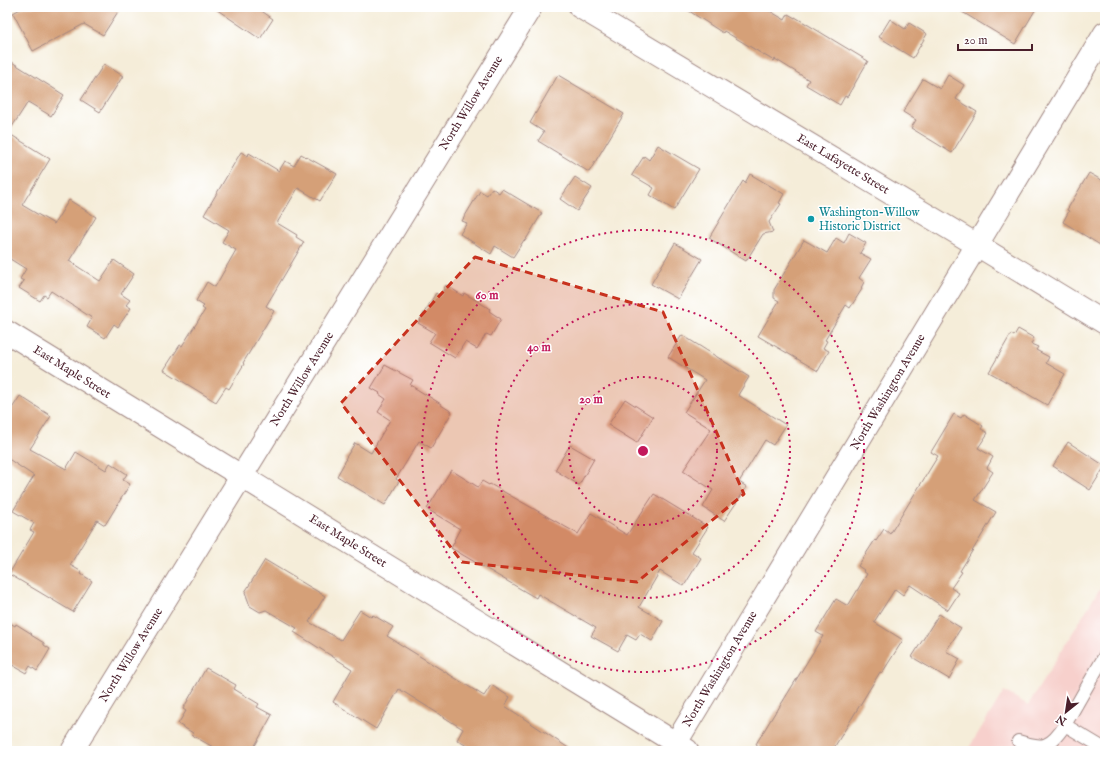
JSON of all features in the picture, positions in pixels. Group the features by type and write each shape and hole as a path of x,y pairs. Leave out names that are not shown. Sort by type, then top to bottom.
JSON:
{"street":[{"name":"North Willow Avenue","path":"72,751 531,7"},
{"name":"East Lafayette Street","path":"580,7 1105,323"},
{"name":"North Washington Avenue","path":"678,748 1105,33"},
{"name":"East Maple Street","path":"7,332 242,476 678,748"}],"lane":[{"path":"1018,741 1033,746 1047,745 1058,736 1105,655"},
{"path":"1065,725 1105,749"}],"highlighted area":[{"path":"475,257 663,312 744,494 637,582 462,562 341,403"}],"shaded area":[{"path":"1105,580 1105,751 967,751 1004,691 1028,705"}],"building":[{"path":"24,7 121,7 103,35 84,24 33,51 13,13"},
{"path":"213,7 256,7 273,19 260,39"},
{"path":"683,7 763,7 785,20 788,14 868,61 847,97 845,96 840,105 806,85 809,80 775,59 774,61 724,31 723,33"},
{"path":"954,7 1037,7 1015,44"},
{"path":"890,19 905,29 909,23 927,34 913,58 879,37"},
{"path":"7,59 64,95 51,116 28,102 8,133 50,159 22,205 54,224 69,200 96,217 69,261 100,281 114,260 134,274 121,294 130,300 126,305 131,308 118,327 114,324 105,338 87,327 92,318 51,291 47,297 44,295 40,301 19,288 24,281 20,279 26,269 7,257"},
{"path":"104,64 123,76 100,112 81,100"},
{"path":"558,75 624,114 589,172 538,141 544,132 530,123"},
{"path":"948,75 964,85 956,99 977,112 952,153 911,128 916,120 903,112 923,79 940,89"},
{"path":"658,145 699,169 674,210 650,195 654,188 632,175 644,156 649,160"},
{"path":"241,152 248,156 249,153 279,171 285,161 294,166 301,154 337,174 320,201 298,188 277,223 297,235 296,237 304,242 266,306 274,311 229,389 226,387 216,402 164,370 180,345 182,346 205,310 202,308 204,306 196,301 207,282 215,287 236,250 222,242 229,230 204,215"},
{"path":"1089,173 1105,182 1105,248 1063,222 1069,211 1067,210"},
{"path":"750,174 784,194 779,203 781,204 769,222 773,232 763,234 746,261 709,238 743,181 745,183"},
{"path":"575,177 592,188 577,211 560,199"},
{"path":"492,188 499,193 502,189 542,213 525,241 524,240 513,257 495,246 491,254 460,234 467,223 462,221 480,191 487,195"},
{"path":"849,233 866,243 860,253 871,259 859,278 864,282 861,288 862,289 850,308 846,305 825,340 827,341 823,348 829,351 818,371 758,336 779,301 774,298 774,290 804,240 827,253 836,238 844,243"},
{"path":"675,243 702,259 678,299 651,284"},
{"path":"446,285 463,296 464,293 490,309 489,311 501,319 491,336 486,334 477,349 465,342 455,358 429,342 435,333 418,323 436,293 440,296"},
{"path":"1018,329 1034,338 1031,344 1038,347 1036,350 1049,357 1046,363 1065,374 1047,405 989,372 1011,334 1014,336"},
{"path":"682,335 749,377 738,395 786,425 773,445 765,440 739,482 747,487 724,521 703,507 713,490 683,471 711,429 684,412 705,380 668,357"},
{"path":"385,365 413,380 410,385 452,412 431,448 419,441 396,479 399,481 385,505 337,476 355,443 371,453 390,420 378,412 386,399 379,394 380,393 371,388"},
{"path":"20,396 51,416 30,449 66,469 76,452 106,470 110,463 127,474 123,480 130,484 105,525 97,520 70,565 82,572 81,574 92,581 73,612 9,574 34,532 30,530 34,523 13,511 34,476 7,458 7,416"},
{"path":"625,399 653,417 637,443 608,425"},
{"path":"954,414 961,418 964,414 983,426 981,429 988,433 978,448 993,457 987,468 993,472 975,500 996,512 960,571 962,572 951,588 959,593 948,610 910,585 903,595 895,589 874,622 903,640 882,673 880,672 832,751 767,751 756,744 823,636 816,632 836,599 848,606 867,574 858,566 884,529 890,534 938,456 931,452"},
{"path":"1068,442 1105,466 1090,490 1053,466"},
{"path":"570,445 594,459 579,485 555,470"},
{"path":"451,470 478,487 482,481 489,485 490,484 578,534 591,513 627,535 654,494 708,527 692,552 701,558 684,586 660,571 639,607 663,621 652,641 640,634 636,640 627,635 618,651 591,636 596,628 538,594 536,598 451,548 460,529 427,509"},
{"path":"265,560 325,596 309,622 341,640 360,610 371,617 373,615 393,627 387,636 484,696 491,685 510,697 505,706 573,751 475,751 457,740 463,729 399,689 376,729 333,702 352,669 294,632 297,628 266,610 260,612 250,606 245,592"},
{"path":"939,614 961,628 946,651 960,659 949,679 912,657"},
{"path":"7,621 15,626 16,624 32,634 31,635 44,643 44,645 50,649 37,671 30,666 26,673 7,662"},
{"path":"206,668 236,685 234,689 259,704 257,707 272,715 252,751 220,751 192,735 193,733 178,724 186,711 183,709"}],"place":[{"name":"Washington-Willow Historic District","path":"811,219"}]}
